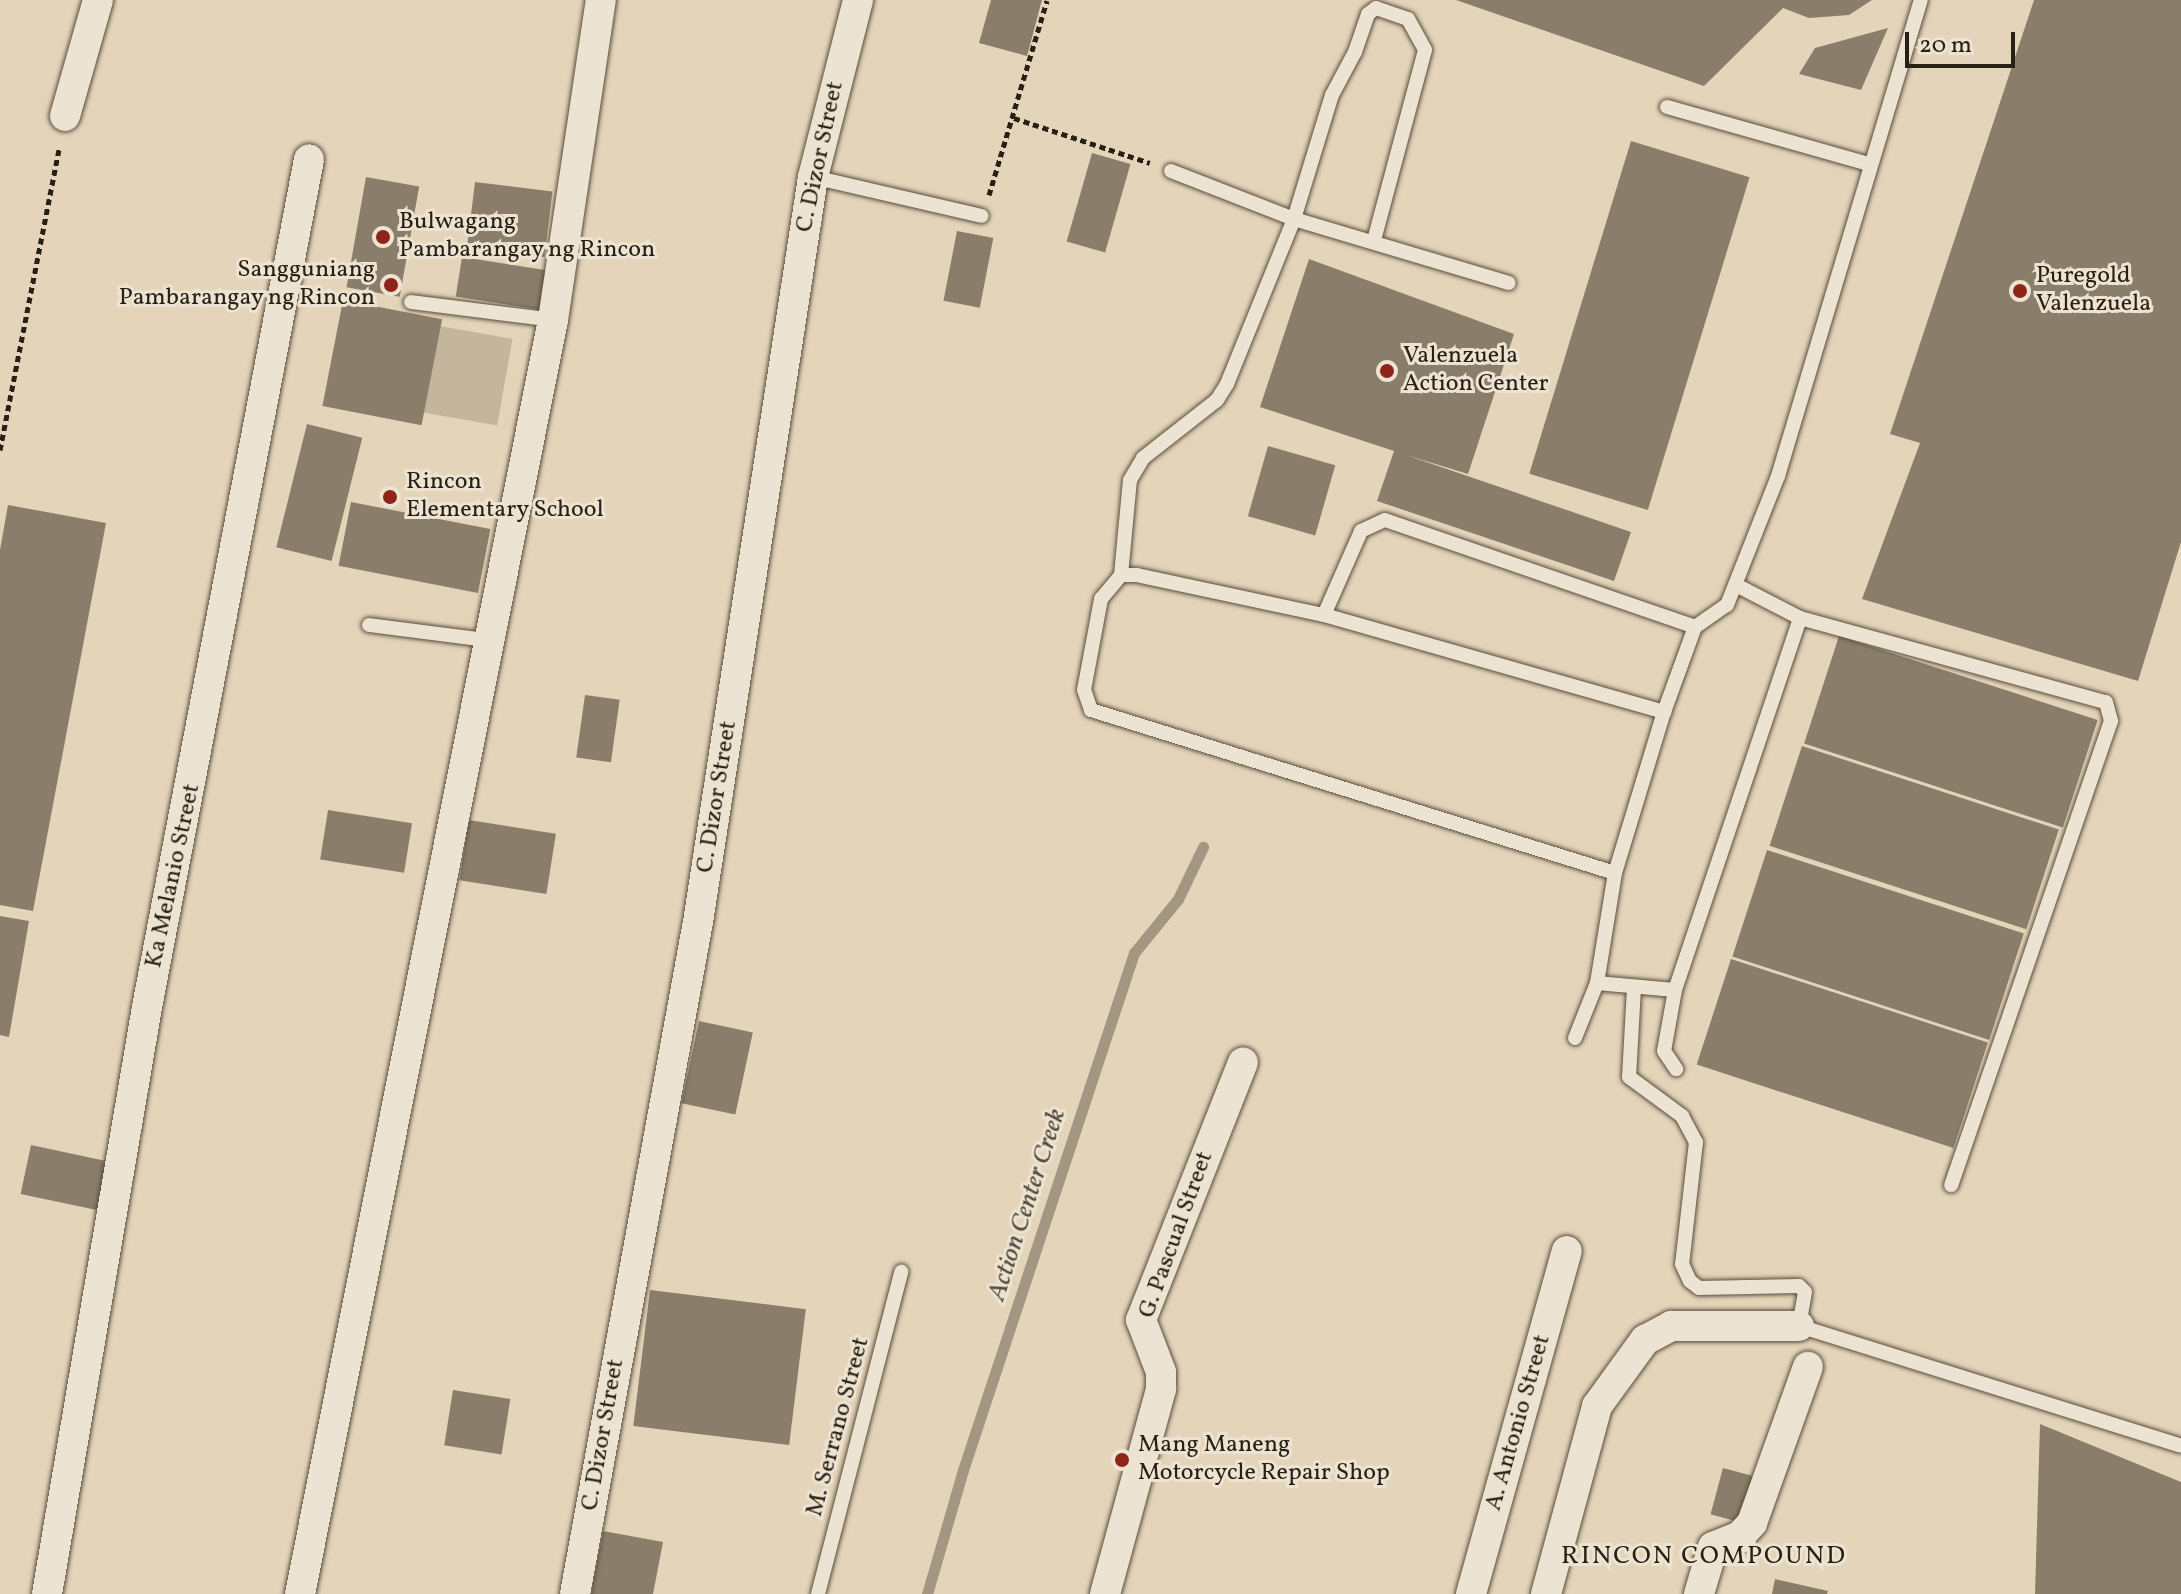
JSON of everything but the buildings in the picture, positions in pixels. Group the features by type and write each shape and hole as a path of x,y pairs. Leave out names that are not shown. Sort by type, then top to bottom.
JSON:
{"street":[{"path":"65,116 98,0"},
{"path":"300,1594 486,640 553,320 601,0"},
{"name":"C. Dizor Street","path":"575,1594 698,922 813,177 858,0"},
{"name":"Ka Melanio Street","path":"47,1594 147,1007 309,159"},
{"name":"G. Pascual Street","path":"1105,1594 1161,1389 1161,1372 1141,1320 1243,1062"},
{"name":"A. Antonio Street","path":"1471,1594 1567,1251"},
{"path":"1546,1594 1597,1406 1645,1340 1671,1326 1799,1326"},
{"path":"1699,1594 1713,1547 1740,1536 1752,1523 1808,1367"}],"lane":[{"path":"1575,1038 1597,983 1615,873 1664,712 1695,627 1727,605 1778,476 1868,164 1921,0"},
{"path":"1374,241 1425,50 1408,19 1376,8 1368,14 1355,52 1332,95 1294,219 1227,384 1217,400 1143,458 1130,480 1121,575 1101,599 1084,690 1091,710 1615,873"},
{"path":"1667,107 1868,164"},
{"path":"1171,171 1294,219 1509,283"},
{"path":"813,177 982,216"},
{"path":"411,302 553,320"},
{"path":"1324,615 1361,531 1385,520 1695,627"},
{"path":"1121,575 1324,615 1664,712"},
{"path":"1736,585 1800,618 2106,702 2111,710 1951,1185"},
{"path":"1676,1069 1664,1051 1675,990 1800,618"},
{"path":"369,625 486,640"},
{"path":"1597,983 1675,990"},
{"path":"1634,988 1629,1077 1682,1116 1696,1142 1686,1273 1699,1288 1799,1286 1805,1292 1799,1326 2181,1446"},
{"name":"M. Serrano Street","path":"818,1594 901,1272"}],"path":[{"path":"982,216 1014,118 1047,0"},
{"path":"0,450 65,116"},
{"path":"1014,118 1171,171"}],"shaded area":[{"path":"349,310 512,339 497,425 334,397"}],"waterway":[{"name":"Action Center Creek","path":"927,1594 963,1470 1134,953 1178,899 1203,847"}],"place":[{"name":"Bulwagang Pambarangay ng Rincon","path":"383,237"},
{"name":"Sangguniang Pambarangay ng Rincon","path":"391,285"},
{"name":"Puregold Valenzuela","path":"2020,291"},
{"name":"Valenzuela Action Center","path":"1387,371"},
{"name":"Rincon Elementary School","path":"390,497"},
{"name":"Mang Maneng Motorcycle Repair Shop","path":"1122,1460"}],"district":[{"name":"RINCON COMPOUND","path":"1704,1557"}]}
